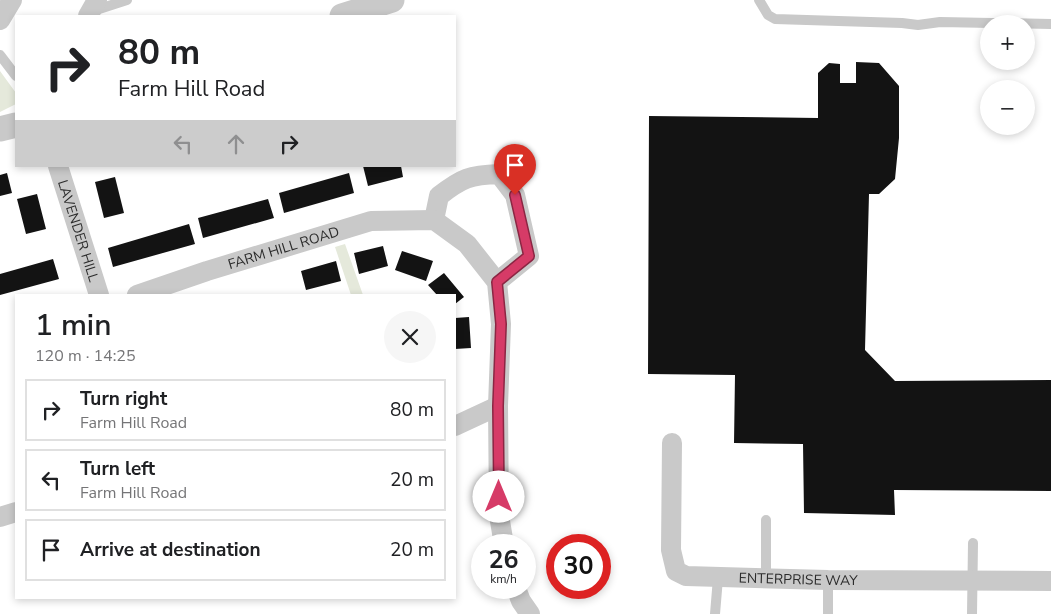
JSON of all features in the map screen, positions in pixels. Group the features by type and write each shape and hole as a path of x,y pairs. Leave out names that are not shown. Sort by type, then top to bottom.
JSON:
{"street":[{"path":"0,20 12,0"},
{"path":"345,15 392,0"},
{"path":"0,129 15,125"},
{"name":"LAVENDER HILL","path":"58,167 99,294"},
{"path":"497,282 529,256 515,195 499,174 482,174 460,180 439,196 434,220 466,244 497,282 501,324 498,406 499,515 502,534"},
{"name":"FARM HILL ROAD","path":"140,294 372,221 434,220"},
{"path":"456,426 498,406"},
{"name":"ENTERPRISE WAY","path":"672,444 671,550 676,571 686,576 828,580 1051,581"},
{"path":"0,516 15,512"},
{"path":"520,599 530,614"}],"lane":[{"path":"92,10 127,0"},
{"path":"759,0 768,15 775,19 918,25 940,22 1051,24"},
{"path":"0,56 15,75"},
{"path":"766,520 766,578"},
{"path":"972,614 973,543"},
{"path":"715,614 718,578"},
{"path":"828,580 828,614"}],"shaded area":[{"path":"0,71 15,92 15,104 0,112"},
{"path":"345,244 363,294 351,294 335,247"}],"building":[{"path":"856,62 879,63 899,86 899,138 895,179 879,194 869,194 865,350 895,381 1051,380 1051,491 894,490 895,515 804,513 803,444 734,443 735,375 648,374 649,116 818,118 818,73 829,63 840,64 840,83 856,83"},
{"path":"363,167 401,167 403,177 368,186"},
{"path":"7,173 12,193 0,196 0,175"},
{"path":"349,173 354,193 284,213 279,193"},
{"path":"115,177 124,213 104,218 95,182"},
{"path":"37,194 46,229 26,234 17,199"},
{"path":"268,199 274,218 203,238 198,218"},
{"path":"189,224 195,244 113,267 108,248"},
{"path":"383,246 388,266 359,274 354,253"},
{"path":"402,251 433,261 426,281 395,270"},
{"path":"53,259 59,279 0,295 0,274"},
{"path":"336,261 341,281 306,290 301,271"},
{"path":"444,273 464,297 456,303 456,294 436,294 428,285"},
{"path":"469,317 471,348 456,349 456,318"}],"route":[{"path":"499,497 498,406 501,324 497,282 529,256 515,195"}]}
